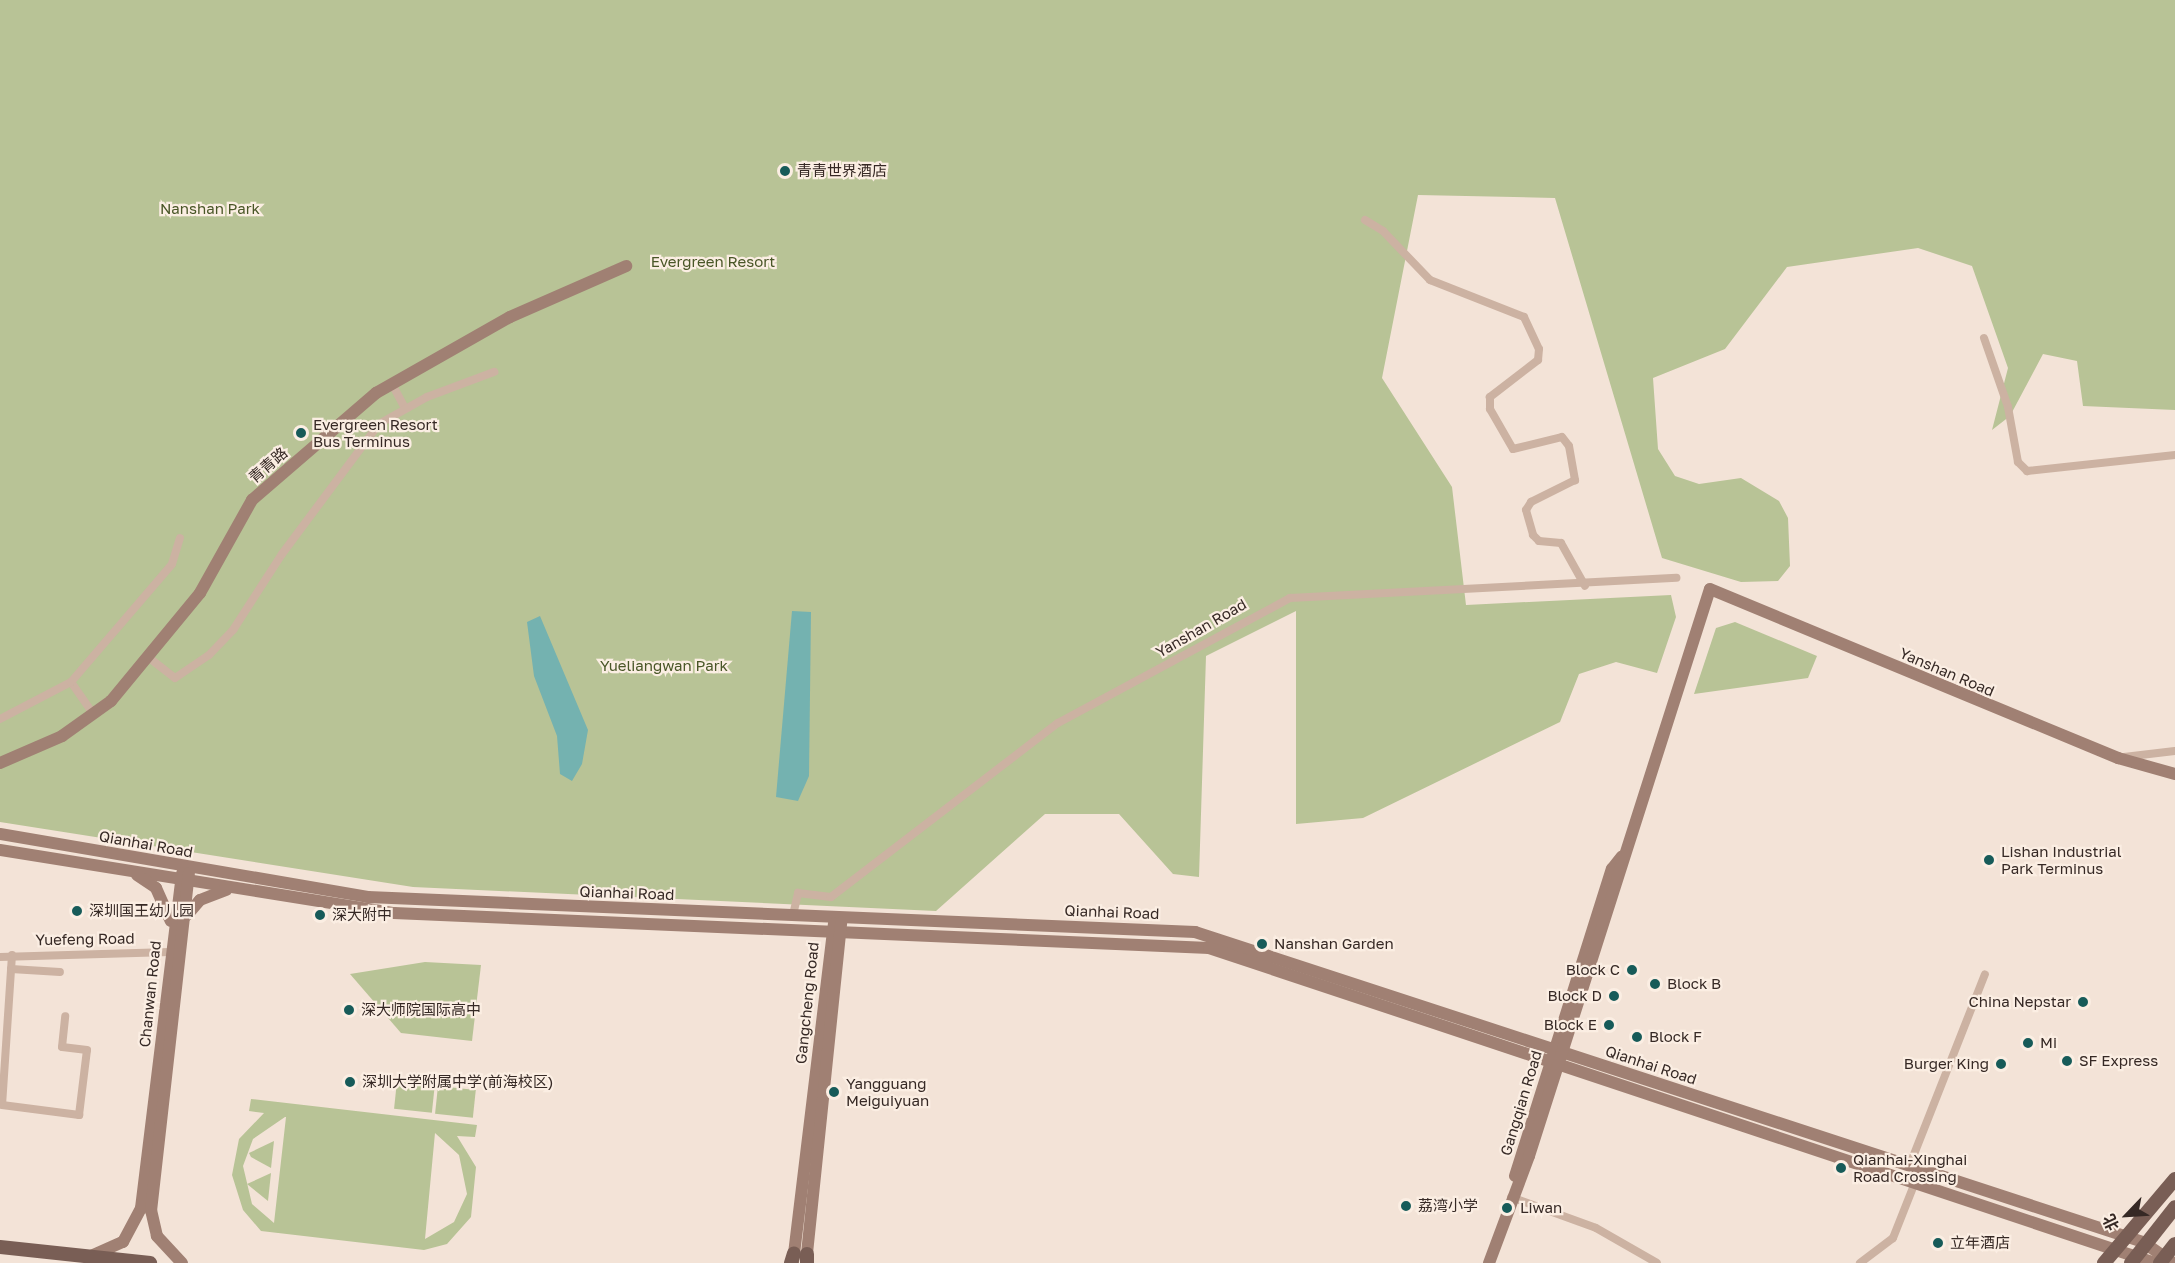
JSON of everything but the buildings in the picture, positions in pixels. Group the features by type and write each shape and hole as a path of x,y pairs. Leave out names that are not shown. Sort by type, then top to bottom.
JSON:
{"main road":[{"path":"2104,1263 2175,1179"},
{"path":"2132,1258 2175,1207"},
{"path":"2160,1263 2175,1244"},
{"path":"0,1247 150,1263"}],"street":[{"path":"1365,220 1383,231 1430,280 1524,317 1539,349 1538,360 1490,397 1490,409 1513,449 1562,437 1569,446 1575,480 1531,501 1526,510 1533,535 1561,543 1585,586"},
{"name":"青青路","path":"0,763 62,736 94,715 148,657 200,593 252,500 391,382 510,317 626,266"},
{"path":"1984,338 2008,407 2018,462 2027,471 2175,455"},
{"path":"148,657 175,678 222,644 300,529 343,478 362,442 405,408 494,372"},
{"path":"391,382 405,408"},
{"path":"0,719 71,682 172,564 180,538"},
{"name":"Yanshan Road","path":"793,915 798,893 831,897 1058,723 1290,598 1585,586 1676,578"},
{"name":"Yanshan Road","path":"1710,590 2118,758 2175,774"},
{"name":"Gangqian Road","path":"1489,1263 1556,1056 1622,873 1622,856 1710,590"},
{"path":"71,682 94,715"},
{"path":"2118,758 2175,751"},
{"name":"Qianhai Road","path":"0,834 379,897 1195,932 1916,1180 2132,1258 2155,1263"},
{"name":"Qianhai Road","path":"0,850 394,913 843,930 1209,948 2143,1242 2173,1263"},
{"path":"184,880 188,866"},
{"path":"130,871 156,888 172,928"},
{"name":"Chanwan Road","path":"182,1263 165,1250 151,1211 186,916 184,880"},
{"name":"Chanwan Road","path":"88,1256 123,1242 138,1221 172,928 184,880"},
{"path":"186,916 200,900 236,889"},
{"name":"Gangcheng Road","path":"800,1260 830,930 838,916"},
{"name":"Gangcheng Road","path":"800,1260 843,930 838,916"},
{"name":"Yuefeng Road","path":"0,957 170,952"},
{"path":"12,955 2,1105 80,1115 87,1050 63,1047 65,1016"},
{"path":"11,969 60,972"},
{"path":"1909,1167 1985,974"},
{"path":"1860,1263 1893,1238 1916,1180"},
{"path":"1511,1194 1602,1231 1657,1263"},
{"path":"2123,1263 2132,1258 2143,1242 2175,1207"}],"green space":[{"path":"0,0 2175,0 2175,410 2083,406 2077,361 2043,354 2010,416 1992,430 2008,368 1972,266 1918,248 1787,267 1725,349 1653,378 1658,449 1675,476 1699,484 1741,478 1779,501 1788,518 1790,566 1778,581 1741,582 1662,558 1555,198 1418,195 1382,378 1452,487 1466,605 1671,595 1676,617 1657,673 1616,662 1579,674 1560,722 1363,818 1296,824 1296,611 1206,656 1199,877 1173,874 1119,814 1045,814 936,911 413,887 0,822"},
{"path":"1735,622 1817,656 1808,678 1694,694 1716,628"},
{"path":"425,962 481,965 472,1041 401,1033 350,974"},
{"path":"397,1081 435,1085 432,1113 394,1109"},
{"path":"438,1086 476,1090 473,1118 435,1114"},
{"path":"251,1099 477,1125 475,1137 457,1136 476,1167 471,1217 447,1244 424,1250 261,1231 243,1210 232,1175 239,1139 264,1113 249,1111","holes":["286,1117 274,1223 252,1204 243,1166 253,1139","435,1133 459,1155 467,1194 454,1222 425,1239"]},
{"path":"274,1141 271,1168 251,1157 249,1153"},
{"path":"271,1173 268,1201 247,1184"}],"water":[{"path":"792,611 811,612 809,776 798,801 776,797"},
{"path":"540,616 588,730 582,764 572,781 560,774 557,736 534,676 527,622"}],"place":[{"name":"青青世界酒店","path":"785,171"},
{"name":"Evergreen Resort Bus Terminus","path":"301,433"},
{"name":"Lishan Industrial Park Terminus","path":"1989,860"},
{"name":"深圳国王幼儿园","path":"77,911"},
{"name":"深大附中","path":"320,915"},
{"name":"Nanshan Garden","path":"1262,944"},
{"name":"Block C","path":"1632,970"},
{"name":"Block B","path":"1655,984"},
{"name":"Block D","path":"1614,996"},
{"name":"China Nepstar","path":"2083,1002"},
{"name":"深大师院国际高中","path":"349,1010"},
{"name":"Block E","path":"1609,1025"},
{"name":"Block F","path":"1637,1037"},
{"name":"Mi","path":"2028,1043"},
{"name":"SF Express","path":"2067,1061"},
{"name":"Burger King","path":"2001,1064"},
{"name":"深圳大学附属中学(前海校区)","path":"350,1082"},
{"name":"Yangguang Meiguiyuan","path":"834,1092"},
{"name":"Qianhai-Xinghai Road Crossing","path":"1841,1168"},
{"name":"荔湾小学","path":"1406,1206"},
{"name":"Liwan","path":"1507,1208"},
{"name":"立年酒店","path":"1938,1243"}],"park label":[{"name":"Nanshan Park","path":"210,209"},
{"name":"Evergreen Resort","path":"713,262"},
{"name":"Yueliangwan Park","path":"664,666"}]}
